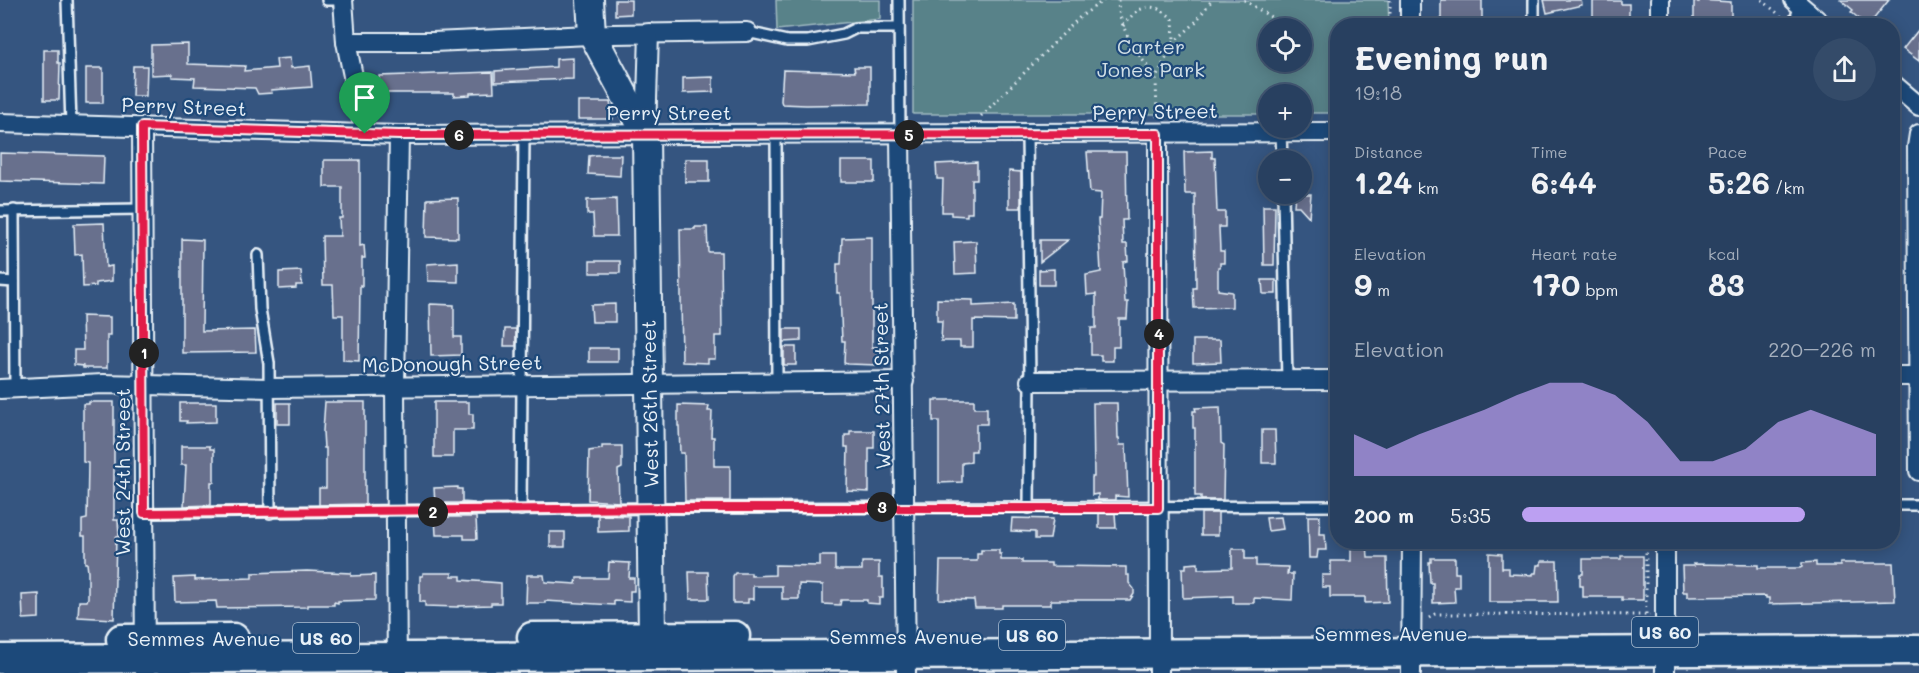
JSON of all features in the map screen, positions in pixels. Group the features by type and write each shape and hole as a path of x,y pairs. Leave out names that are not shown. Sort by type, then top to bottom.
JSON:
{"main road":[{"name":"Semmes Avenue","path":"0,659 1159,654 1416,644 1919,631"},
{"name":"Semmes Avenue","path":"1659,637 1919,649"},
{"name":"Semmes Avenue","path":"0,640 144,657"}],"street":[{"path":"343,0 346,42 365,134"},
{"path":"590,0 592,34"},
{"path":"1410,0 1410,18"},
{"path":"1660,0 1660,18"},
{"path":"1797,3 1815,18"},
{"path":"346,42 433,42 592,34 747,32"},
{"name":"West 26th Street","path":"649,33 646,135 652,655"},
{"name":"West 26th Street","path":"592,34 646,135"},
{"path":"1900,90 1919,106"},
{"name":"Perry Street","path":"0,123 399,135 1258,132"},
{"name":"West 24th Street","path":"142,127 145,384 144,657"},
{"name":"Perry Street","path":"1312,132 1330,132"},
{"path":"1158,134 1159,654"},
{"path":"1919,134 1917,147 1919,471"},
{"path":"397,656 395,387 399,135"},
{"name":"West 27th Street","path":"900,135 906,654"},
{"path":"1900,376 1918,376"},
{"path":"1030,381 1330,380"},
{"name":"McDonough Street","path":"8,389 103,384 270,388 904,381"},
{"path":"1412,549 1416,644"},
{"path":"1659,637 1665,549"},
{"path":"1919,649 1919,662"}],"lane":[{"path":"67,0 71,125"},
{"path":"327,0 343,0"},
{"path":"899,0 900,135"},
{"path":"1534,0 1534,18"},
{"path":"1794,18 1797,3"},
{"path":"747,32 787,41 808,41 844,34 856,28 899,28"},
{"path":"1027,134 1029,508"},
{"path":"521,510 524,135"},
{"path":"776,135 777,381"},
{"path":"1283,204 1287,380"},
{"path":"0,211 142,209"},
{"path":"8,389 14,282 14,210"},
{"path":"258,255 260,309 268,350 270,388 270,513"},
{"path":"0,281 14,282"},
{"path":"1900,505 1919,505"},
{"path":"144,513 650,508 1330,506"}],"path":[{"path":"974,120 983,116 1080,18 1104,0"},
{"path":"1118,0 1118,14 1123,26 1142,60 1156,78"},
{"path":"1158,134 1156,78 1174,42 1194,24 1212,0"},
{"path":"1244,0 1272,18"},
{"path":"1390,0 1390,18"},
{"path":"1761,0 1784,18"},
{"path":"1123,26 1136,9 1147,5 1158,7 1173,19 1174,42"},
{"path":"1416,644 1435,614 1659,637 1647,549"}],"green space":[{"path":"776,0 880,0 880,19 777,30"},
{"name":"Carter Jones Park","path":"913,0 1388,0 1389,18 1330,18 1330,113 1312,113 1312,84 1258,84 1258,114 913,114"}],"building":[{"path":"615,0 631,0 631,14 615,15"},
{"path":"1441,0 1482,0 1482,18 1441,18"},
{"path":"1544,0 1581,0 1582,5 1547,13"},
{"path":"1699,0 1731,2 1731,18 1694,18 1694,2 1699,2"},
{"path":"1841,0 1889,0 1874,18 1858,18 1851,12 1853,10"},
{"path":"1593,1 1621,1 1621,4 1629,4 1629,18 1593,18"},
{"path":"1919,29 1919,61 1903,49"},
{"path":"188,44 188,64 245,66 244,71 277,68 276,59 290,58 291,68 310,66 312,87 271,90 272,93 258,94 255,88 194,86 195,78 172,77 172,74 151,75 151,45"},
{"path":"44,50 58,50 59,100 44,100"},
{"path":"573,58 573,79 495,82 495,71 556,67 556,59"},
{"path":"133,66 147,66 146,96 132,96"},
{"path":"854,67 870,67 870,104 782,104 783,70 855,72"},
{"path":"86,68 103,68 103,103 86,103"},
{"path":"493,72 494,92 454,96 454,93 388,93 380,100 379,76"},
{"path":"713,77 713,92 683,93 683,78"},
{"path":"578,102 610,102 613,107 613,119 578,119"},
{"path":"1212,151 1212,158 1215,158 1217,212 1225,212 1225,227 1219,227 1220,251 1224,251 1224,263 1220,263 1218,267 1218,290 1232,292 1232,307 1194,308 1193,288 1196,288 1195,194 1185,194 1184,152"},
{"path":"1087,152 1126,152 1127,220 1122,220 1123,244 1127,244 1128,261 1123,262 1125,302 1128,302 1127,319 1119,319 1119,347 1113,347 1113,361 1101,361 1101,355 1091,355 1091,328 1096,328 1096,294 1087,295 1086,275 1101,272 1098,219 1100,219 1101,193 1090,192"},
{"path":"0,153 104,156 103,184 0,181"},
{"path":"621,155 620,176 588,174 589,156"},
{"path":"685,159 709,159 709,182 685,182"},
{"path":"324,160 360,160 360,246 364,245 365,258 362,258 362,286 360,285 359,361 343,360 343,315 334,315 333,285 323,285 322,236 340,236 339,218 342,218 342,187 324,187"},
{"path":"841,161 874,161 874,182 841,182"},
{"path":"977,162 977,180 972,180 972,213 967,213 967,216 942,212 943,179 937,179 936,164"},
{"path":"1009,171 1021,172 1021,208 1009,208"},
{"path":"458,198 458,238 426,237 427,199"},
{"path":"616,199 617,236 594,236 593,214 587,214 587,200"},
{"path":"1294,204 1310,204 1309,217 1299,206 1294,206"},
{"path":"1263,206 1275,206 1274,265 1264,265"},
{"path":"104,223 106,267 112,266 112,281 83,287 82,254 75,255 74,224"},
{"path":"695,227 707,227 708,252 721,252 722,336 715,336 715,359 708,359 708,363 682,362 680,229 695,229"},
{"path":"872,237 872,347 878,347 878,365 848,364 844,363 845,341 842,341 840,293 837,293 837,264 841,264 842,238"},
{"path":"182,239 203,240 202,331 255,330 256,352 182,353"},
{"path":"1040,240 1068,240 1040,262"},
{"path":"976,241 977,273 955,274 954,242"},
{"path":"590,261 620,261 620,273 590,273"},
{"path":"458,262 458,282 428,281 427,264"},
{"path":"1054,269 1054,285 1039,285 1039,270"},
{"path":"301,271 302,285 296,285 296,288 279,289 279,272"},
{"path":"1262,280 1276,280 1276,294 1263,294"},
{"path":"937,299 973,300 973,306 1014,304 1014,321 973,320 973,347 960,347 960,341 941,341 942,321 937,321"},
{"path":"430,304 454,305 454,337 461,337 461,355 431,356"},
{"path":"615,304 615,322 592,322 591,305"},
{"path":"82,316 110,317 110,335 107,335 107,368 83,368 83,366 74,365 74,350 83,350"},
{"path":"505,329 516,329 516,346 504,346"},
{"path":"784,329 801,329 801,341 784,342"},
{"path":"1193,340 1220,340 1221,362 1193,363"},
{"path":"784,347 796,347 796,365 784,365"},
{"path":"589,348 618,348 618,362 589,362"},
{"path":"933,400 974,400 974,408 987,408 987,424 976,424 976,451 971,451 971,462 962,463 962,482 939,483 939,421 933,421"},
{"path":"89,402 114,402 114,520 118,520 119,537 116,537 114,619 78,617 79,601 87,601 88,598 88,572 87,563 85,563 85,536 82,536 82,520 87,519 88,463 83,462 83,404 89,404"},
{"path":"325,402 365,402 365,504 319,505 319,488 326,488 326,448 324,448 323,431"},
{"path":"434,402 469,402 469,414 473,414 473,430 453,430 453,457 434,457"},
{"path":"180,403 216,403 216,422 186,423 187,421 180,421"},
{"path":"277,403 290,403 290,424 277,424"},
{"path":"1093,403 1117,403 1118,438 1120,445 1126,445 1128,497 1115,496 1115,500 1098,500 1098,494 1092,495 1092,477 1094,477"},
{"path":"678,405 709,406 708,411 712,411 711,437 714,437 714,466 730,466 730,501 685,501 684,453 680,453"},
{"path":"1220,407 1221,443 1224,445 1223,500 1201,500 1201,496 1195,496 1193,411 1196,411 1195,408"},
{"path":"1262,430 1275,430 1276,463 1262,463"},
{"path":"850,431 874,431 874,448 869,448 869,492 847,491 848,447 845,447 845,435 850,435"},
{"path":"181,446 210,446 210,449 214,449 211,505 184,506 186,465 181,465"},
{"path":"602,446 622,446 622,468 618,470 619,502 588,500 589,451 602,449"},
{"path":"458,487 462,489 462,502 475,503 435,503 434,488"},
{"path":"1099,513 1115,513 1116,528 1099,528"},
{"path":"1201,513 1218,513 1218,535 1201,535"},
{"path":"598,515 629,516 629,531 598,532"},
{"path":"1308,516 1320,516 1319,534 1325,534 1326,550 1318,550 1317,558 1309,558"},
{"path":"435,517 476,517 477,539 464,539 464,535 436,535"},
{"path":"1281,517 1283,529 1268,531 1266,518"},
{"path":"1012,518 1053,519 1050,539 1035,539 1035,532 1011,531"},
{"path":"550,532 565,532 565,547 550,547"},
{"path":"1232,549 1245,549 1245,559 1256,559 1256,566 1288,567 1287,574 1293,574 1292,600 1254,598 1254,603 1233,603 1233,596 1183,598 1182,568 1186,568 1186,564 1198,563 1198,569 1232,568"},
{"path":"1351,549 1367,549 1368,558 1387,558 1388,602 1365,603 1365,597 1330,597 1330,587 1322,587 1322,575 1331,575 1331,561 1351,561"},
{"path":"981,550 999,550 1001,560 1022,560 1022,563 1051,563 1051,566 1126,567 1126,575 1129,575 1129,583 1134,589 1134,594 1130,600 1051,600 1051,605 1002,605 1002,608 975,608 974,600 939,599 940,561 977,561 977,554 981,554"},
{"path":"1489,553 1502,554 1502,568 1509,568 1509,574 1533,575 1536,573 1537,565 1541,565 1541,561 1557,561 1558,602 1489,602"},
{"path":"820,556 835,556 835,570 862,570 862,562 879,562 879,577 883,577 883,598 879,598 879,604 867,603 867,600 841,600 840,605 823,604 823,585 799,584 799,599 782,599 782,586 753,586 753,599 748,599 748,603 733,603 735,573 751,573 751,576 775,575 775,565 820,566"},
{"path":"1621,556 1643,556 1643,600 1622,600 1622,597 1583,597 1580,574 1583,574 1583,559 1621,559"},
{"path":"1431,558 1455,558 1455,573 1459,573 1459,587 1454,587 1455,602 1433,603 1433,583 1430,583 1429,562"},
{"path":"609,562 630,563 629,578 634,578 634,591 630,591 630,602 614,601 614,605 545,601 545,603 526,603 527,575 544,575 545,582 576,584 577,578 608,578"},
{"path":"1816,562 1816,566 1840,566 1840,563 1893,563 1895,601 1769,604 1769,598 1766,596 1687,597 1687,592 1683,592 1682,566 1694,566 1693,564 1758,565 1758,568 1800,568 1802,563"},
{"path":"307,571 351,573 351,576 375,575 375,600 338,601 338,603 334,602 334,605 307,605 307,607 217,608 216,601 175,602 174,578 195,577 195,580 252,578 252,573"},
{"path":"689,572 708,572 709,599 690,599"},
{"path":"423,573 452,573 452,576 461,576 461,580 501,583 501,603 458,607 425,606 425,602 420,602 420,576 423,576"},
{"path":"39,594 39,618 23,619 22,595"}],"route":[{"path":"142,127 365,134 1158,134 1158,508 670,508 144,513 142,127"}]}
